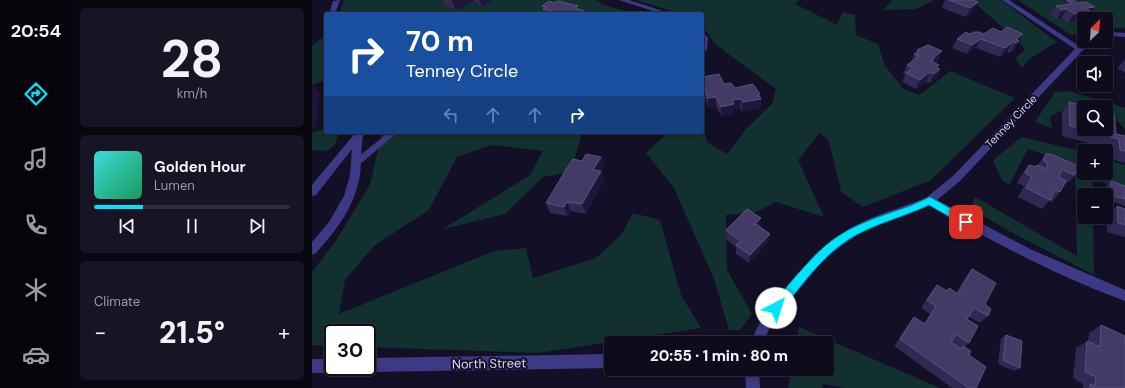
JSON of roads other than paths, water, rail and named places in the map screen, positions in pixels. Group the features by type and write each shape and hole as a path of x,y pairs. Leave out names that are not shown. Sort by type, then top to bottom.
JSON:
{"street":[{"path":"332,12 337,0"},
{"path":"622,0 662,12"},
{"path":"1005,0 1079,49"},
{"path":"1113,34 1125,35"},
{"name":"Tenney Circle","path":"759,336 768,318 811,266 835,244 853,232 875,221 930,201 957,178 1079,49"},
{"path":"312,250 336,221 347,202 353,184 359,134"},
{"path":"312,192 359,134"},
{"path":"930,201 978,229 1037,259 1125,296"},
{"name":"North Street","path":"376,366 604,361"},
{"path":"312,366 324,366"},
{"path":"752,376 753,388"}],"lane":[{"path":"356,163 392,134"}]}
